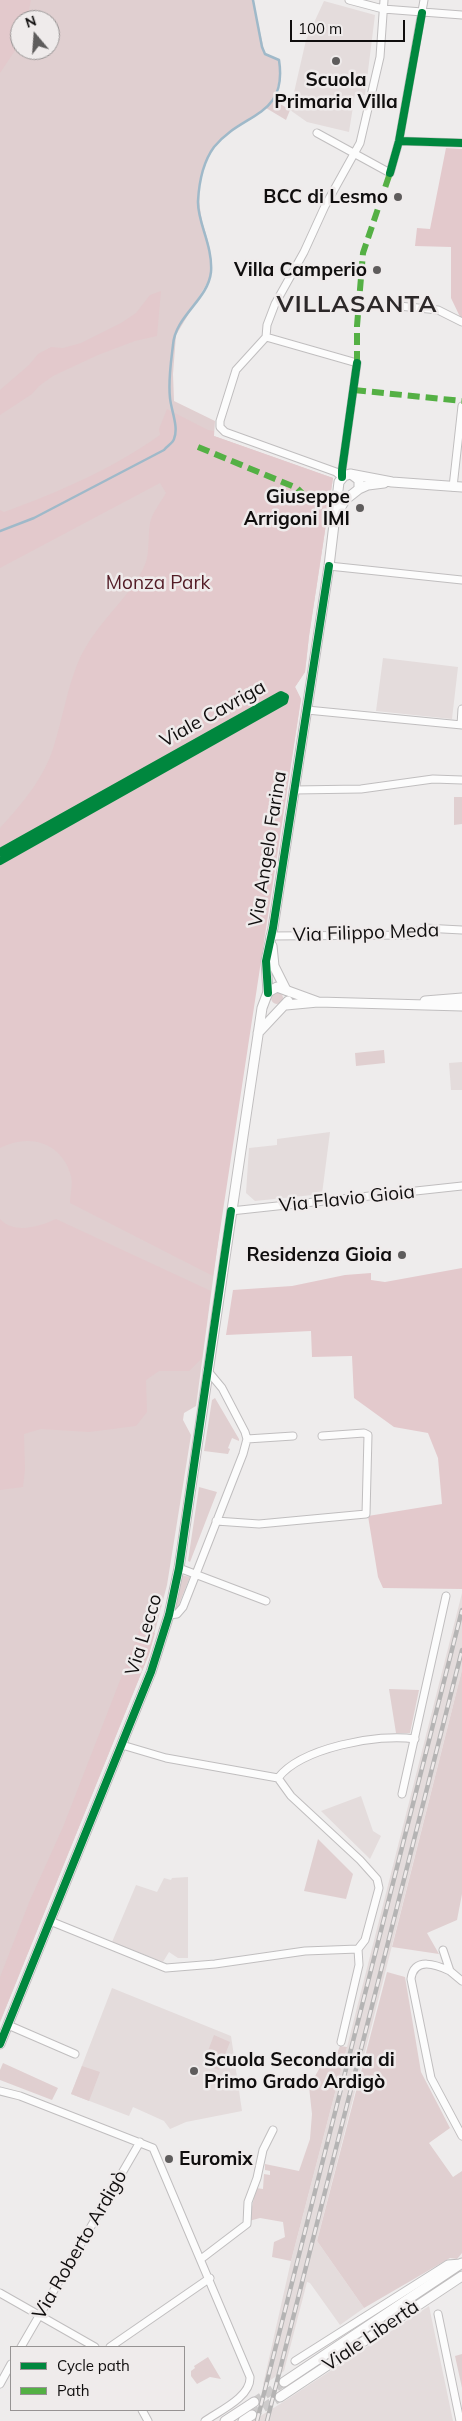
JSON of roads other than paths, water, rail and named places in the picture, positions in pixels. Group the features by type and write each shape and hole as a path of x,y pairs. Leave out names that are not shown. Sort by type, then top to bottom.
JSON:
{"main road":[{"path":"344,479 460,487"},
{"path":"344,479 343,493 356,492"},
{"path":"344,479 359,480 356,492"},
{"name":"Via Angelo Farina","path":"231,1211 259,1018 267,994 265,965 272,933 336,516 344,479"},
{"path":"336,516 342,504 356,492 368,485 392,482"},
{"name":"Via Angelo Farina","path":"272,933 272,961 277,975 286,990"},
{"path":"318,1002 275,987 267,994 267,1002 276,1009 284,1006 318,1002 462,1006"},
{"path":"258,1033 284,1006 289,997 286,990"},
{"path":"411,1004 462,998"},
{"name":"Via Lecco","path":"0,2044 151,1672 169,1616 179,1568 231,1211"},
{"name":"Viale Libertà","path":"284,2382 462,2263"},
{"name":"Viale Libertà","path":"280,2397 462,2276"},
{"path":"225,2421 254,2402"},
{"path":"243,2421 252,2415"}],"street":[{"path":"349,0 383,9 462,15"},
{"path":"344,479 336,472 225,432 220,427 220,421 236,370 266,337 267,325 275,304 304,252 325,206 362,136 380,57 384,0"},
{"path":"317,133 353,155 390,173 399,141 424,0"},
{"path":"399,141 462,143"},
{"path":"399,306 438,310 462,322"},
{"path":"266,337 357,363 342,470 344,479"},
{"path":"460,487 462,406"},
{"path":"329,566 462,580"},
{"path":"307,710 462,725 462,708"},
{"path":"294,790 362,789 433,780 462,780"},
{"name":"Via Filippo Meda","path":"272,933 408,935 424,928 462,930"},
{"name":"Via Flavio Gioia","path":"231,1211 462,1186"},
{"path":"207,1370 222,1388 247,1439 293,1436"},
{"path":"216,1521 259,1524 366,1514 368,1435 364,1433 322,1436"},
{"name":"Via Lecco","path":"169,1616 177,1614 183,1607 243,1454 247,1439"},
{"path":"179,1568 266,1602"},
{"path":"402,1794 446,1596"},
{"path":"278,1778 284,1770 322,1751 343,1744 396,1738 415,1739"},
{"path":"122,1745 166,1758 278,1778 292,1796 360,1860 377,1879 379,1888 365,1940 358,1949 359,1965 341,2042"},
{"path":"50,1921 166,1968 304,1951 358,1949"},
{"path":"444,1950 450,1971"},
{"path":"462,1981 450,1971 436,1964 426,1963 415,1968 411,1979 431,2078 462,2136"},
{"path":"8,2025 75,2054"},
{"path":"0,2086 20,2096 153,2148 202,2259 248,2371 249,2386 237,2399 205,2421"},
{"path":"0,2091 20,2096"},
{"path":"202,2259 246,2224 248,2202 258,2178 263,2150 273,2130"},
{"name":"Via Roberto Ardigò","path":"22,2346 140,2142"},
{"name":"Viale Libertà","path":"294,2361 448,2264 462,2263"},
{"path":"111,2346 210,2278"},
{"path":"0,2293 92,2346"},
{"path":"438,2314 460,2421"},
{"path":"0,2384 10,2366"}],"waterway":[{"path":"0,531 34,518 164,450 173,440 176,429 169,385 175,335 179,325 204,291 209,282 211,272 210,252 198,209 202,173 214,147 225,136 270,104 277,93 280,79 279,60 265,54 262,47 253,0"}],"tunnel":[{"path":"254,2402 284,2382"},
{"path":"252,2415 280,2397"}],"railway":[{"path":"257,2421 462,1610"},
{"path":"267,2421 462,1650"}],"place":[{"name":"Scuola Primaria Villa","path":"336,61"},
{"name":"BCC di Lesmo","path":"398,197"},
{"name":"Villa Camperio","path":"377,270"},
{"name":"Giuseppe Arrigoni IMI","path":"360,508"},
{"name":"Residenza Gioia","path":"402,1255"},
{"name":"Scuola Secondaria di Primo Grado Ardigò","path":"194,2071"},
{"name":"Euromix","path":"169,2159"}],"district":[{"name":"VILLASANTA","path":"357,305"}],"park label":[{"name":"Monza Park","path":"158,583"}]}
